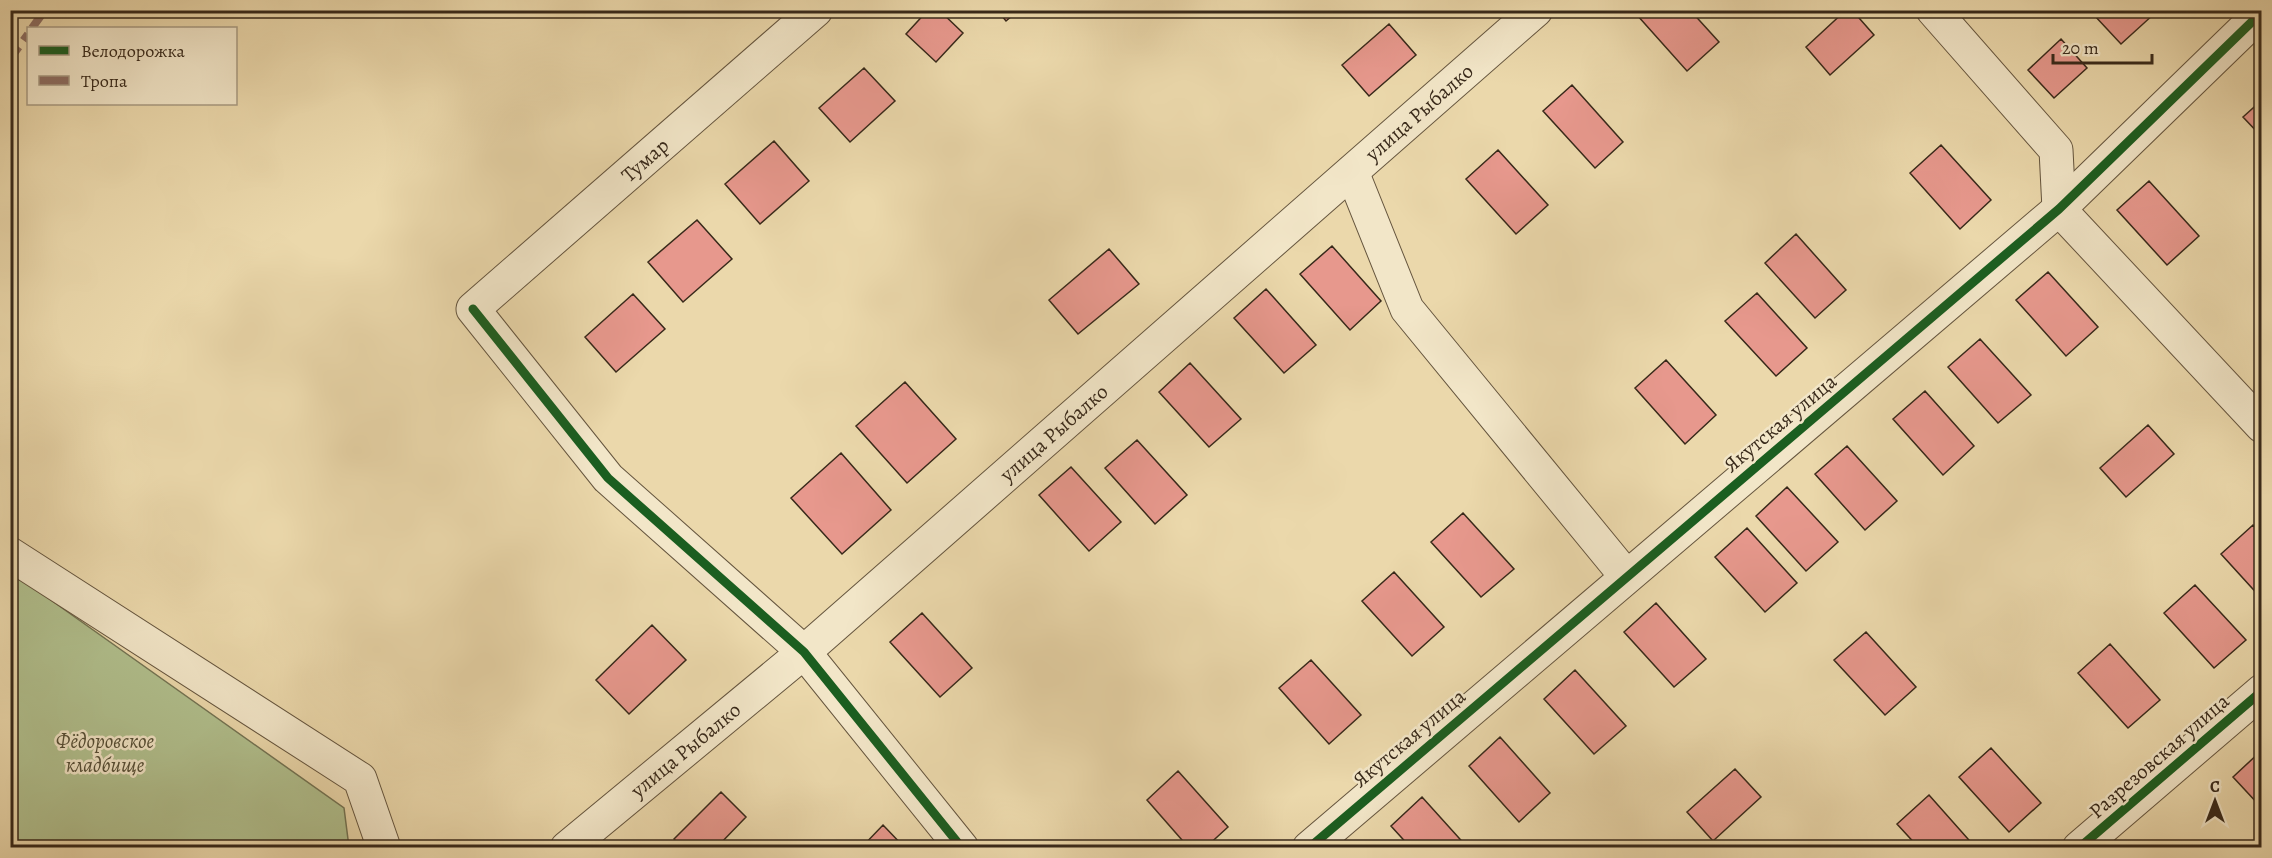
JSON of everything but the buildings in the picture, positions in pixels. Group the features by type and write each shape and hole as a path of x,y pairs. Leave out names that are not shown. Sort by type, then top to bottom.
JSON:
{"street":[{"name":"Тумар","path":"804,652 608,478 473,309 816,10"},
{"name":"улица Рыбалко","path":"567,848 804,652 1536,10"},
{"path":"1933,10 2056,150 2059,209 2262,426"},
{"name":"Якутская улица","path":"1309,848 2059,209 2262,12"},
{"path":"1352,172 1407,309 1626,576"},
{"path":"10,554 360,779 384,848"},
{"path":"804,652 962,848"},
{"name":"Разрезовская улица","path":"2079,848 2262,691"}],"green space":[{"name":"Фёдоровское кладбище","path":"10,571 344,808 349,847 11,847"}],"marked path":[{"path":"33,27 45,10"},
{"path":"10,59 27,35"}],"cycle path":[{"path":"1309,848 2059,209 2262,12"},
{"path":"473,309 608,478 804,652 962,848"},
{"path":"2079,848 2262,691"}]}
